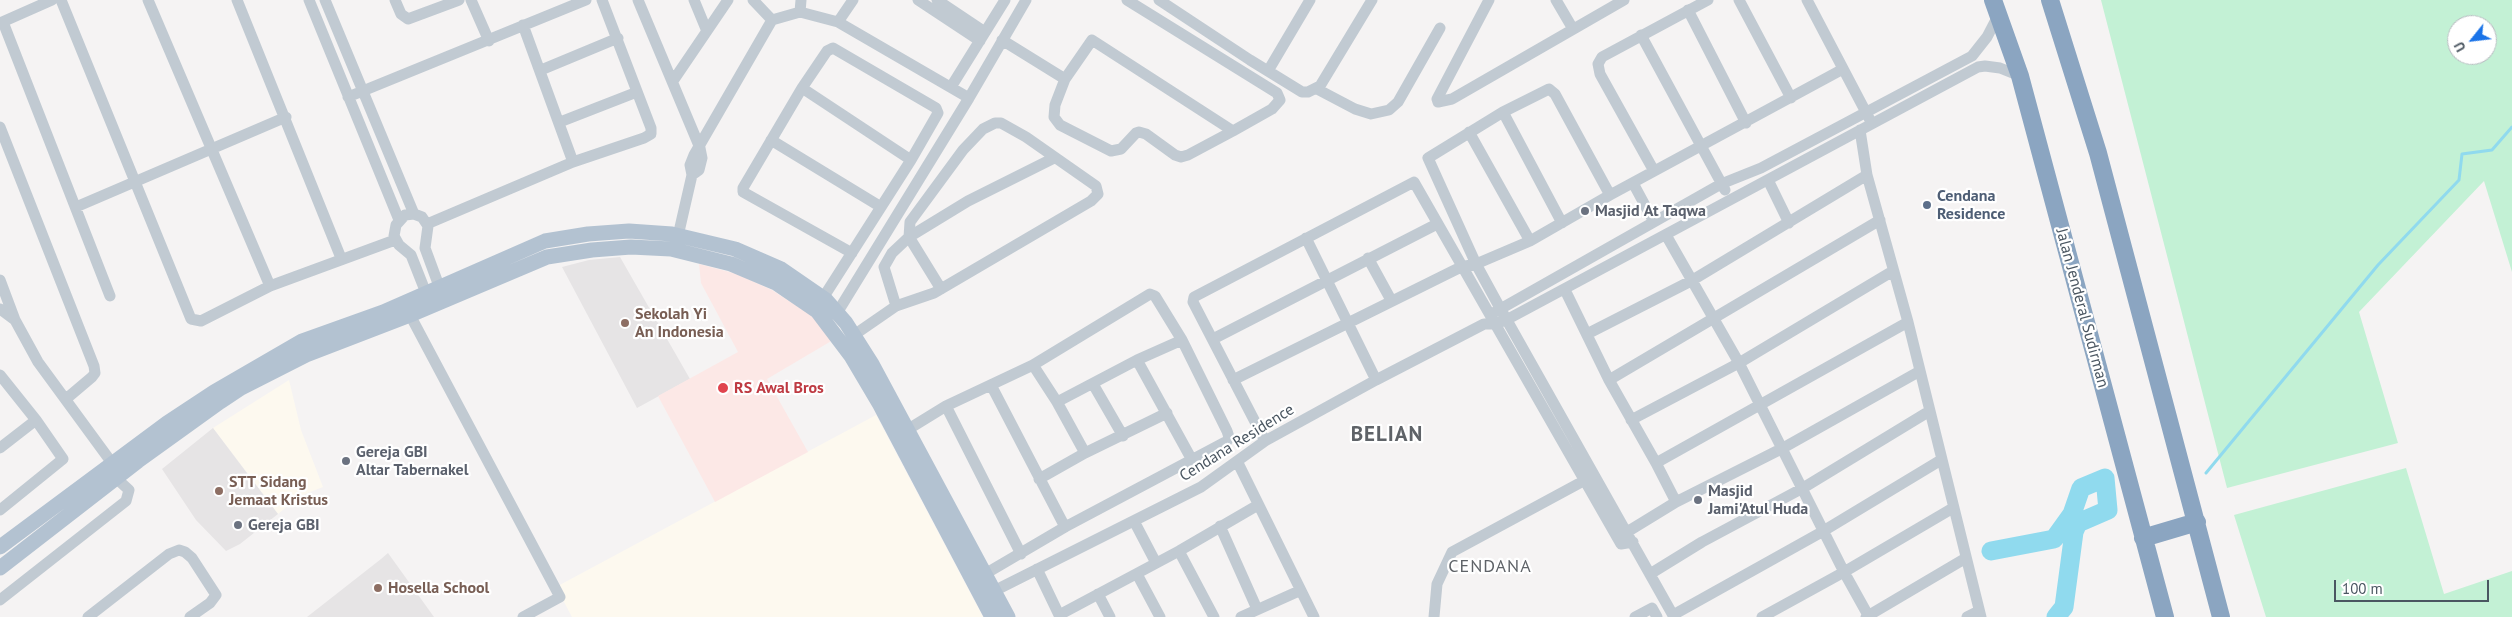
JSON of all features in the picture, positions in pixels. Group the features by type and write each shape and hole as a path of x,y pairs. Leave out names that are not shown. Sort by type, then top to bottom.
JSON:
{"highway":[{"path":"2050,0 2098,152 2221,617"},
{"name":"Jalan Jenderal Sudirman","path":"1996,7 2020,76 2165,617"},
{"path":"2143,538 2197,522"}],"main road":[{"path":"0,568 114,470 214,392 302,341 383,312 509,255 545,241 588,234 629,231 678,236 735,249 781,269 823,298 854,335 907,430 992,617"},
{"path":"0,546 241,388 306,355 410,315 547,257 592,250 631,247 671,249 731,264 776,283 816,310 851,356 957,538 985,574 1008,617"},
{"path":"509,255 515,269"}],"street":[{"path":"61,0 191,319 201,321 270,286 340,258 395,240"},
{"path":"148,0 210,150 270,286"},
{"path":"237,0 286,117 340,258"},
{"path":"308,0 399,220"},
{"path":"325,0 414,214"},
{"path":"395,0 401,14 408,19 430,5 459,0"},
{"path":"471,0 489,41"},
{"path":"348,97 586,0"},
{"path":"427,224 573,162 651,134 651,128 602,0"},
{"path":"638,0 700,148"},
{"path":"694,0 706,29"},
{"path":"673,81 706,29 728,0"},
{"path":"753,0 772,20"},
{"path":"800,12 801,0"},
{"path":"838,22 853,0"},
{"path":"918,0 983,36"},
{"path":"937,0 983,36"},
{"path":"951,87 1005,0"},
{"path":"837,313 969,98 1026,0"},
{"path":"1127,0 1232,64 1279,97 1278,103 1272,109 1233,130 1181,157 1140,132 1136,132 1116,152 1107,150 1060,125 1054,117 1055,105 1065,79 1092,40 1233,130"},
{"path":"1159,0 1302,92 1316,89 1355,109 1372,114 1389,110 1398,102 1440,28"},
{"path":"1268,71 1310,0"},
{"path":"1316,89 1372,0"},
{"path":"1556,0 1574,29"},
{"path":"1484,2 1437,99 1438,102 1452,99 1624,0"},
{"path":"1654,171 1598,68 1598,64 1602,57 1708,0"},
{"path":"1739,0 1791,98"},
{"path":"1807,0 1869,119"},
{"path":"46,1 1,23 110,296"},
{"path":"1869,119 1972,56 1987,37 1996,7"},
{"path":"1688,10 1746,123"},
{"path":"678,236 692,175 690,165 772,20 800,12 838,22 969,98"},
{"path":"523,25 560,122 573,162"},
{"path":"1641,35 1701,148 1731,198"},
{"path":"541,70 618,38"},
{"path":"1002,40 1065,79"},
{"path":"823,298 852,253 911,160 938,113 936,108 835,48 827,51 802,88 743,188 744,195 852,253"},
{"path":"1972,56 1978,68"},
{"path":"1489,321 1500,308 1721,184 1761,168 1978,68 1985,66 2000,68 2020,76"},
{"path":"1233,380 1391,300 1461,267 1476,264 1530,241 1610,195 1701,148 1843,69"},
{"path":"802,88 911,160"},
{"path":"1610,195 1551,90 1547,89 1503,112 1428,158 1476,264 1673,616 1823,531 1941,460"},
{"path":"560,122 636,92"},
{"path":"1503,112 1562,223"},
{"path":"76,207 286,117"},
{"name":"Cendana Residence","path":"994,591 1201,487 1238,463 1265,441 1489,321 1508,320 1565,290 1731,198 1860,130 1869,119"},
{"path":"854,335 896,306 922,299 941,289 1091,201 1098,191 1094,183 1054,158 1026,136 1001,123 995,123 983,129 962,150 910,222 909,237 941,289"},
{"path":"0,127 94,366 95,373 92,377 66,399"},
{"path":"1860,130 1867,175 1908,322 1928,412 1980,614 1967,617"},
{"path":"1469,132 1530,241"},
{"path":"771,140 881,207"},
{"path":"896,306 884,267 892,253 909,237 968,201 1054,158"},
{"path":"1587,334 1691,281 1789,224 1867,175"},
{"path":"1768,180 1789,224"},
{"path":"1265,441 1193,302 1195,295 1414,182 1489,321 1621,544 1676,502 1783,448 1920,371"},
{"path":"1633,183 1654,222"},
{"path":"414,214 422,217 427,224 428,232 424,248 433,290 412,255 395,240 394,230 399,220 405,215 414,214"},
{"path":"1609,380 1880,220"},
{"path":"1213,339 1437,224"},
{"path":"1666,235 1739,363 1868,617 1966,558"},
{"path":"1306,238 1376,380"},
{"path":"1368,258 1391,300"},
{"path":"1631,420 1739,363 1893,271"},
{"path":"0,280 15,320 38,362 129,490 126,501 0,600"},
{"path":"1565,290 1609,380 1676,502"},
{"path":"907,430 946,406 1033,365 1150,294 1155,296 1182,340 1229,436 1226,442 1065,527 985,574"},
{"path":"0,309 15,320"},
{"path":"410,315 560,597 536,614 523,617"},
{"path":"1656,463 1908,322"},
{"path":"1057,402 1137,360 1182,340"},
{"path":"1137,360 1192,460"},
{"path":"1033,365 1057,402 1085,453"},
{"path":"0,510 63,459 36,420 1,379"},
{"path":"991,384 1065,527"},
{"path":"1093,384 1123,436"},
{"path":"946,406 1021,554"},
{"path":"1650,574 1702,542 1803,488 1928,412"},
{"path":"1039,479 1085,453 1167,413"},
{"path":"0,448 36,420"},
{"path":"1238,463 1299,591 1314,617"},
{"path":"1434,617 1437,584 1452,552 1595,475"},
{"path":"1037,569 1060,616 1258,505"},
{"path":"1762,617 1844,572 1953,508"},
{"path":"1134,521 1156,563"},
{"path":"1220,526 1257,609"},
{"path":"88,617 168,554 179,550 192,558 216,595 210,603 190,617"},
{"path":"1179,551 1214,617"},
{"path":"1137,574 1160,617"},
{"path":"1241,617 1299,591"},
{"path":"1098,594 1110,617"},
{"path":"1635,617 1652,608 1657,617"}],"shaded area":[{"name":"Sekolah Yi An Indonesia","path":"620,257 690,379 637,408 562,267 589,260"},
{"name":"RS Awal Bros","path":"699,264 737,274 772,290 811,315 833,340 767,379 808,452 715,502 658,396 738,352 701,283"},
{"path":"289,380 301,430 323,487 300,496 278,514 213,428"},
{"path":"876,415 983,617 572,617 556,587"},
{"name":"STT Sidang Jemaat Kristus","path":"213,428 278,514 240,544 226,551 196,520 162,469"},
{"name":"Hosella School","path":"388,553 434,617 307,617 381,559"}],"green space":[{"path":"2101,0 2512,0 2512,272 2484,181 2359,312 2398,443 2227,488"},
{"path":"2406,468 2444,594 2512,571 2512,617 2266,617 2234,515"}],"waterway":[{"path":"2206,473 2378,265 2459,180 2462,154 2492,150 2512,127"},
{"path":"1991,551 2054,539 2072,514 2081,488 2105,478 2108,510 2078,523 2074,532 2064,607 2056,617"}],"place":[{"name":"Cendana Residence","path":"1927,205"},
{"name":"Masjid At Taqwa","path":"1585,211"},
{"name":"Sekolah Yi An Indonesia","path":"625,323"},
{"name":"RS Awal Bros","path":"723,388"},
{"name":"Gereja GBI Altar Tabernakel","path":"346,461"},
{"name":"STT Sidang Jemaat Kristus","path":"219,491"},
{"name":"Masjid Jami'Atul Huda","path":"1698,500"},
{"name":"Gereja GBI","path":"238,525"},
{"name":"Hosella School","path":"378,588"}],"district":[{"name":"BELIAN","path":"1387,435"},
{"name":"CENDANA","path":"1490,567"}]}
